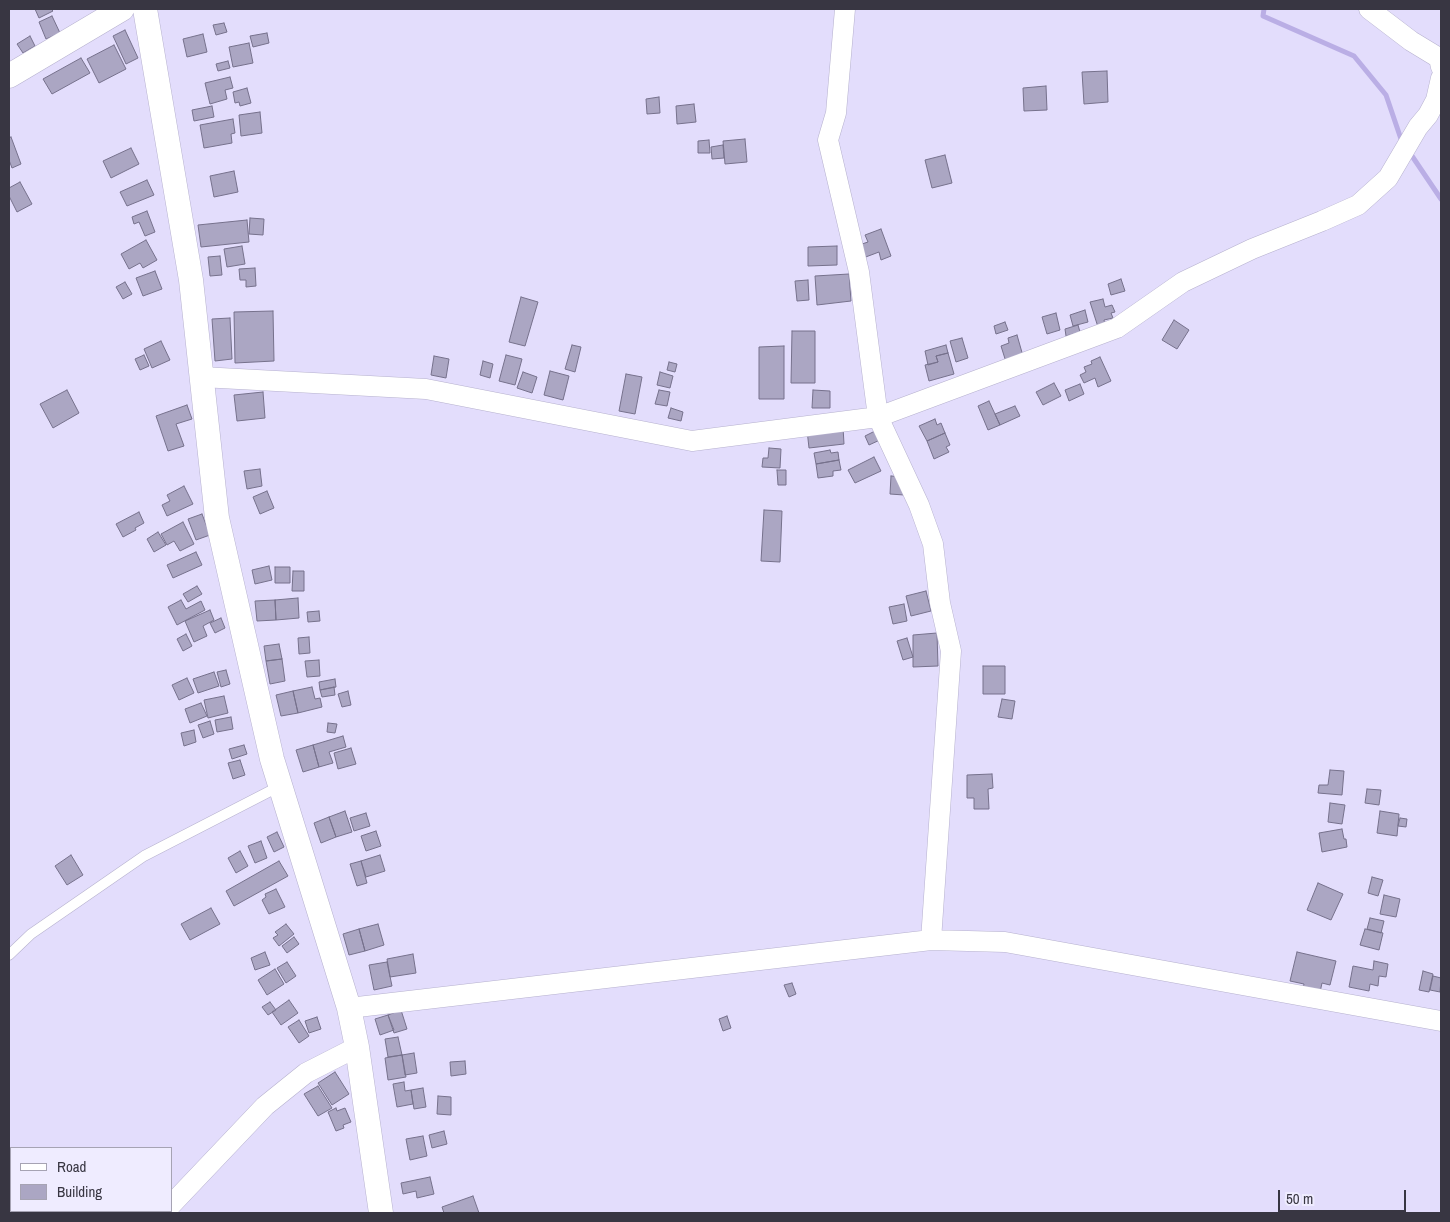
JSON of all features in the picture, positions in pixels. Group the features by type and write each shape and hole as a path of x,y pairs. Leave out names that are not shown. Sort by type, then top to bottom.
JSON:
{"street":[{"path":"9,76 122,9"},
{"path":"145,9 191,280 217,518 272,759 349,1008 357,1047 381,1213"},
{"path":"844,9 836,113 828,140 859,272 878,417 919,505 933,544 940,603 951,651 932,940"},
{"path":"201,377 426,390 692,441 878,417 1117,328 1184,282 1252,249 1358,205 1388,178 1428,115 1436,100 1441,65 1370,9"},
{"path":"349,1008 932,940 1005,942 1441,1021"},
{"path":"172,1204 265,1106 306,1073 357,1047"}],"lane":[{"path":"9,955 31,934 144,856 280,786"}],"building":[{"path":"35,9 51,9 53,11 39,18"},
{"path":"52,16 60,33 46,39 39,22"},
{"path":"224,23 227,32 216,35 213,25"},
{"path":"125,30 138,58 126,64 113,36"},
{"path":"267,33 269,43 253,47 250,36"},
{"path":"203,34 207,52 187,57 183,39"},
{"path":"30,36 35,46 23,53 17,44"},
{"path":"249,43 253,63 233,67 229,47"},
{"path":"114,45 126,69 99,83 87,59"},
{"path":"81,58 90,73 52,94 43,79"},
{"path":"228,61 230,68 218,71 216,64"},
{"path":"1107,71 1108,102 1084,104 1082,72"},
{"path":"230,77 233,88 225,90 227,99 210,104 205,83"},
{"path":"1046,86 1047,110 1024,111 1023,88"},
{"path":"247,88 251,103 240,106 239,102 235,103 233,92"},
{"path":"659,97 660,113 647,114 646,99"},
{"path":"694,104 696,122 677,124 676,106"},
{"path":"212,106 214,117 194,121 192,110"},
{"path":"260,112 262,133 241,136 239,115"},
{"path":"233,119 235,133 231,134 232,143 204,148 200,125"},
{"path":"11,137 21,164 12,168 9,160 9,138"},
{"path":"745,139 747,162 725,164 723,141"},
{"path":"709,140 710,153 698,153 698,141"},
{"path":"723,145 724,158 712,159 711,147"},
{"path":"131,148 139,164 111,178 103,161"},
{"path":"945,155 952,183 932,188 925,160"},
{"path":"234,171 238,192 214,197 210,176"},
{"path":"147,180 154,195 127,206 120,192"},
{"path":"20,182 32,204 17,212 9,196 9,188"},
{"path":"147,211 155,232 145,236 139,222 134,224 132,217"},
{"path":"250,218 264,219 263,235 249,234"},
{"path":"247,220 249,242 201,247 198,225"},
{"path":"881,229 891,256 881,260 879,252 863,258 859,245 868,242 865,235"},
{"path":"146,240 157,260 143,268 140,263 129,269 121,254"},
{"path":"242,246 245,264 227,267 224,249"},
{"path":"837,246 837,265 808,266 808,247"},
{"path":"220,256 222,275 210,276 208,257"},
{"path":"255,268 256,286 246,287 246,280 240,280 239,269"},
{"path":"155,271 162,289 143,296 136,278"},
{"path":"849,274 851,301 817,305 815,276"},
{"path":"1121,279 1125,291 1111,295 1108,284"},
{"path":"808,280 809,300 797,301 795,281"},
{"path":"125,282 132,294 123,299 116,287"},
{"path":"521,297 538,302 525,346 509,342"},
{"path":"1103,299 1105,307 1112,305 1115,312 1111,313 1113,318 1104,320 1105,325 1098,327 1090,302"},
{"path":"1085,310 1088,322 1073,326 1070,315"},
{"path":"273,311 274,361 235,363 234,312"},
{"path":"1056,313 1060,330 1047,334 1042,317"},
{"path":"230,318 232,359 215,361 212,319"},
{"path":"1174,320 1189,330 1177,349 1162,340"},
{"path":"1005,322 1008,330 996,334 994,326"},
{"path":"1078,325 1080,332 1066,336 1065,329"},
{"path":"792,331 815,331 815,383 791,383"},
{"path":"1017,335 1023,356 1006,362 1001,346 1009,343 1008,338"},
{"path":"962,338 968,358 956,362 950,341"},
{"path":"161,341 170,360 152,368 144,349"},
{"path":"572,345 581,347 575,372 565,369"},
{"path":"946,345 948,353 936,356 938,362 928,365 925,351"},
{"path":"784,346 784,399 759,399 759,347"},
{"path":"948,353 954,374 929,381 925,365 938,362 936,356"},
{"path":"144,355 149,366 140,370 135,359"},
{"path":"506,355 522,359 515,385 499,381"},
{"path":"434,356 449,359 446,378 431,375"},
{"path":"1100,357 1111,381 1098,387 1095,378 1084,383 1080,375 1086,372 1084,367 1092,364 1091,361"},
{"path":"483,361 493,364 490,378 480,375"},
{"path":"669,362 677,364 675,372 667,370"},
{"path":"550,371 569,376 563,400 544,395"},
{"path":"523,372 537,377 532,393 517,388"},
{"path":"660,372 673,376 670,388 657,385"},
{"path":"626,374 642,377 635,414 619,411"},
{"path":"1054,383 1061,396 1043,405 1036,392"},
{"path":"1080,384 1084,394 1069,401 1065,390"},
{"path":"67,390 79,413 53,428 40,404"},
{"path":"659,390 670,392 667,406 655,404"},
{"path":"813,390 830,391 830,408 812,408"},
{"path":"263,392 265,418 237,421 234,395"},
{"path":"989,401 1000,425 988,430 978,406"},
{"path":"187,405 192,419 176,424 184,446 168,451 156,416"},
{"path":"1015,406 1020,416 1000,425 995,414"},
{"path":"671,408 683,412 681,421 668,418"},
{"path":"935,419 937,425 941,423 945,433 927,441 919,426"},
{"path":"843,427 844,444 809,448 807,430"},
{"path":"877,430 882,439 869,445 865,436"},
{"path":"945,433 950,445 946,447 949,452 934,459 927,441"},
{"path":"769,448 781,449 780,468 762,467 763,458 768,458"},
{"path":"830,450 831,453 838,452 839,460 816,464 814,453"},
{"path":"874,457 881,471 855,483 848,470"},
{"path":"839,460 841,470 833,471 833,476 818,478 816,464"},
{"path":"260,469 262,486 247,489 244,471"},
{"path":"777,470 786,470 786,485 778,485"},
{"path":"891,476 905,477 904,495 890,494"},
{"path":"184,486 193,504 167,516 162,505 170,501 167,495"},
{"path":"267,491 274,508 260,514 253,497"},
{"path":"764,510 782,511 780,562 761,561"},
{"path":"139,512 144,523 123,537 116,524"},
{"path":"202,514 210,535 196,540 188,519"},
{"path":"183,522 194,544 180,551 174,541 167,545 161,534"},
{"path":"158,532 166,545 154,552 147,539"},
{"path":"196,552 202,565 173,578 167,565"},
{"path":"269,566 272,580 255,584 252,570"},
{"path":"275,567 290,567 290,583 275,583"},
{"path":"293,571 304,571 304,591 292,591"},
{"path":"197,586 202,594 188,602 183,594"},
{"path":"926,591 931,611 911,616 906,596"},
{"path":"298,598 299,618 276,620 275,600"},
{"path":"181,600 186,609 201,601 205,610 177,625 168,607"},
{"path":"275,600 276,620 257,621 255,601"},
{"path":"904,604 907,621 893,624 889,607"},
{"path":"210,610 214,620 203,626 207,636 194,642 185,621"},
{"path":"319,611 320,621 308,622 307,612"},
{"path":"221,618 225,628 215,633 210,623"},
{"path":"937,633 938,666 913,667 913,635"},
{"path":"186,634 192,646 183,651 177,639"},
{"path":"309,637 310,653 299,654 298,638"},
{"path":"907,638 913,657 903,660 897,641"},
{"path":"279,644 282,659 266,661 264,646"},
{"path":"282,659 285,681 270,684 266,661"},
{"path":"319,660 320,676 307,677 305,661"},
{"path":"983,666 1005,666 1005,694 983,694"},
{"path":"226,670 230,684 221,687 217,672"},
{"path":"214,672 219,686 198,693 193,679"},
{"path":"187,678 194,693 179,700 172,685"},
{"path":"335,679 336,687 320,690 319,682"},
{"path":"312,687 315,699 320,698 322,707 298,713 293,691"},
{"path":"334,687 335,695 322,697 320,690"},
{"path":"293,691 298,713 281,716 276,695"},
{"path":"348,691 351,705 342,707 338,694"},
{"path":"224,696 228,713 208,718 204,700"},
{"path":"1002,699 1015,701 1012,719 998,717"},
{"path":"201,703 207,716 190,723 185,709"},
{"path":"231,717 233,729 217,732 215,720"},
{"path":"210,721 214,734 203,738 198,725"},
{"path":"328,723 337,724 335,733 327,732"},
{"path":"194,730 196,742 184,746 181,733"},
{"path":"343,736 346,747 329,752 333,763 319,767 313,745"},
{"path":"244,745 247,754 232,759 229,749"},
{"path":"313,745 319,767 303,772 296,750"},
{"path":"351,748 356,764 338,769 334,753"},
{"path":"240,760 245,775 233,779 228,763"},
{"path":"1330,770 1344,771 1342,795 1318,793 1319,785 1328,785"},
{"path":"992,774 993,788 988,789 989,809 974,809 974,798 967,798 967,775"},
{"path":"1367,789 1381,790 1379,805 1365,803"},
{"path":"1330,803 1345,805 1342,824 1328,822"},
{"path":"345,811 352,832 336,837 329,817"},
{"path":"1380,811 1399,814 1397,836 1377,833"},
{"path":"366,813 370,826 354,831 350,818"},
{"path":"329,817 336,837 321,843 314,823"},
{"path":"1400,818 1407,819 1406,827 1398,826"},
{"path":"1342,829 1347,847 1322,852 1319,833"},
{"path":"376,831 381,846 366,851 361,836"},
{"path":"277,832 284,847 274,852 267,837"},
{"path":"261,841 267,858 255,863 248,846"},
{"path":"240,851 248,866 236,873 228,858"},
{"path":"71,855 83,875 67,885 55,866"},
{"path":"380,855 385,871 366,877 361,861"},
{"path":"279,861 288,876 234,906 226,891"},
{"path":"361,861 367,883 357,886 350,864"},
{"path":"1372,877 1383,880 1378,896 1368,893"},
{"path":"1318,883 1343,894 1331,920 1307,910"},
{"path":"276,889 285,907 269,914 262,900 266,897 265,894"},
{"path":"1384,895 1400,899 1396,917 1380,914"},
{"path":"211,908 220,924 190,940 181,924"},
{"path":"1370,918 1384,921 1381,933 1367,929"},
{"path":"286,924 294,934 279,946 273,938 278,935 275,932"},
{"path":"378,924 384,945 365,951 359,929"},
{"path":"359,929 365,951 349,955 343,934"},
{"path":"1365,929 1383,933 1379,950 1360,945"},
{"path":"294,937 299,944 287,953 282,946"},
{"path":"265,952 270,965 255,970 251,958"},
{"path":"1297,952 1336,961 1330,985 1322,983 1319,997 1302,993 1304,984 1290,981"},
{"path":"413,954 416,973 390,977 387,959"},
{"path":"1374,961 1388,964 1386,977 1379,976 1378,986 1370,984 1369,991 1349,987 1353,966 1373,970"},
{"path":"287,962 296,976 286,983 277,968"},
{"path":"387,962 392,986 374,990 369,965"},
{"path":"275,969 284,984 267,995 258,980"},
{"path":"1423,971 1433,974 1429,992 1419,990"},
{"path":"1433,976 1441,978 1440,992 1430,990"},
{"path":"792,983 796,994 789,997 784,985"},
{"path":"289,1000 298,1013 281,1025 272,1012"},
{"path":"270,1002 276,1010 268,1015 262,1007"},
{"path":"401,1010 407,1029 394,1033 388,1015"},
{"path":"388,1015 394,1030 380,1035 375,1019"},
{"path":"727,1016 731,1028 723,1031 719,1019"},
{"path":"317,1017 321,1029 309,1033 305,1021"},
{"path":"299,1020 309,1036 299,1043 288,1027"},
{"path":"398,1037 402,1055 388,1057 385,1039"},
{"path":"414,1053 417,1073 405,1075 402,1055"},
{"path":"402,1055 406,1077 388,1080 385,1058"},
{"path":"465,1061 466,1074 451,1076 450,1062"},
{"path":"335,1072 349,1094 332,1105 318,1083"},
{"path":"404,1082 405,1091 411,1090 413,1104 397,1107 393,1084"},
{"path":"318,1086 332,1108 318,1116 304,1094"},
{"path":"423,1088 426,1107 414,1109 411,1090"},
{"path":"438,1096 451,1097 451,1115 437,1114"},
{"path":"336,1108 337,1111 345,1108 351,1122 343,1125 344,1128 336,1131 328,1112"},
{"path":"444,1131 447,1144 432,1148 429,1135"},
{"path":"423,1136 427,1156 410,1160 406,1139"},
{"path":"430,1177 434,1194 417,1198 416,1191 403,1194 401,1183"},
{"path":"473,1196 479,1213 444,1213 442,1207"}],"waterway":[{"path":"1264,9 1263,16 1354,56 1386,95 1402,142"},
{"path":"1410,153 1441,199"}]}
